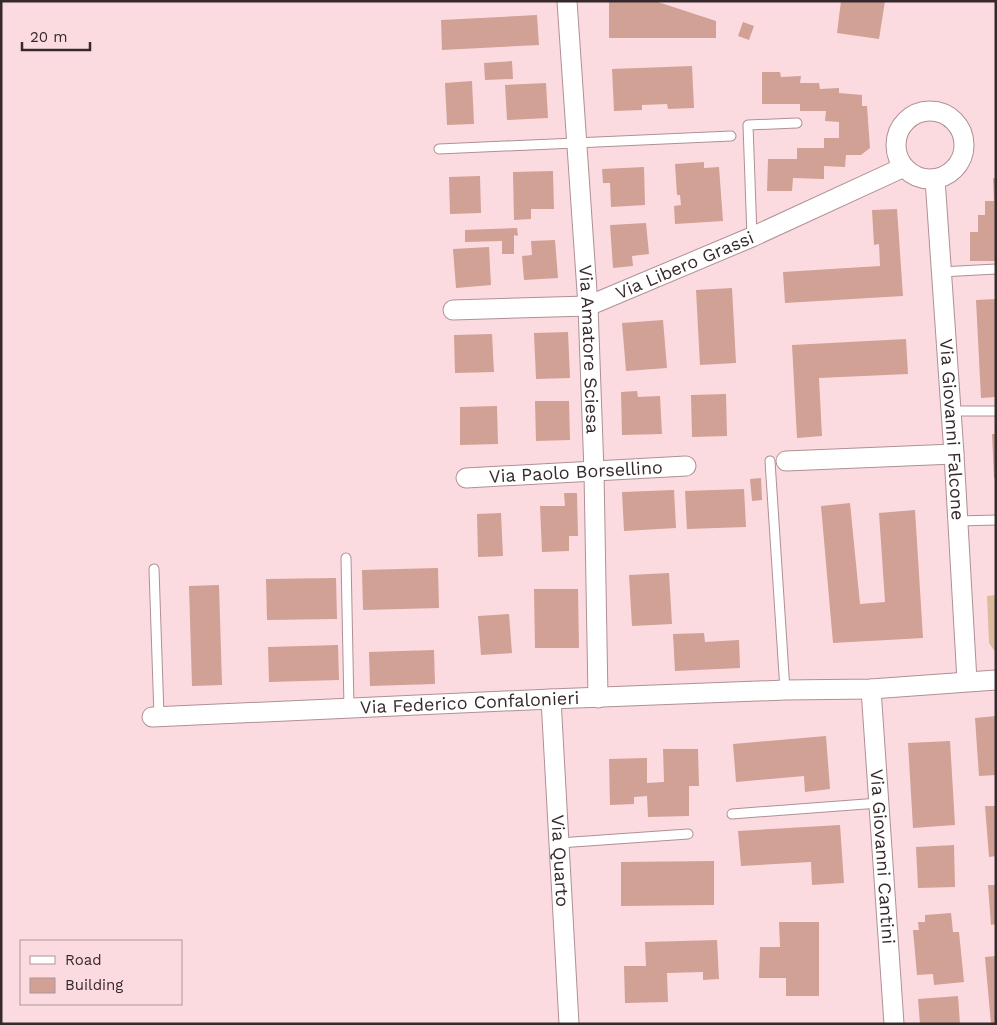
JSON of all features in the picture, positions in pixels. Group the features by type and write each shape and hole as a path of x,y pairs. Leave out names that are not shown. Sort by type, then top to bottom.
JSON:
{"street":[{"name":"Via Amatore Sciesa","path":"567,1 588,306 594,472 598,698"},
{"path":"931,110 942,112 952,118 964,137 962,159 955,169 946,176 924,179 913,175 904,167 898,158 896,147 897,135 902,125 910,117 920,112 931,110"},
{"name":"Via Libero Grassi","path":"453,310 588,306 752,237 904,167"},
{"name":"Via Giovanni Falcone","path":"935,179 967,681"},
{"path":"778,461 954,454"},
{"name":"Via Paolo Borsellino","path":"466,478 686,466"},
{"name":"Via Federico Confalonieri","path":"155,717 551,699 786,690 871,689 996,680"},
{"name":"Via Giovanni Cantini","path":"871,689 894,1024"},
{"name":"Via Quarto","path":"551,699 570,1024"}],"lane":[{"path":"752,237 748,125 797,123"},
{"path":"439,149 731,136"},
{"path":"941,272 996,269"},
{"path":"950,411 996,411"},
{"path":"778,461 786,690"},
{"path":"958,521 996,520"},
{"path":"346,558 349,708"},
{"path":"154,569 155,717"},
{"path":"732,814 879,803"},
{"path":"559,843 688,834"}],"shaded area":[{"path":"996,595 996,653 989,643 987,596"}],"building":[{"path":"609,1 655,1 716,21 716,38 609,38"},
{"path":"841,1 885,1 879,39 837,33"},
{"path":"537,15 539,45 442,50 441,20"},
{"path":"743,22 754,26 749,40 738,36"},
{"path":"512,61 513,79 485,80 484,63"},
{"path":"692,66 694,108 668,109 667,104 642,105 642,110 614,111 612,69"},
{"path":"762,72 780,72 781,77 801,76 800,83 819,83 820,89 839,88 839,93 862,95 862,106 867,106 870,148 861,155 846,155 845,167 824,166 824,179 793,178 792,191 767,191 768,159 797,159 797,148 824,148 824,138 839,138 839,122 825,121 826,111 800,111 800,104 762,104"},
{"path":"472,81 474,124 447,125 445,83"},
{"path":"546,83 548,118 507,120 505,85"},
{"path":"704,162 704,168 719,167 723,221 675,224 674,206 681,205 680,195 677,195 675,164"},
{"path":"644,167 645,205 611,207 610,183 603,183 602,169"},
{"path":"553,171 554,209 531,209 531,219 514,220 513,172"},
{"path":"480,176 481,213 450,214 449,177"},
{"path":"993,178 996,178 996,261 970,261 970,232 978,232 978,215 985,215 985,201 994,201"},
{"path":"897,209 903,296 785,303 783,272 880,266 879,244 874,245 872,210"},
{"path":"646,223 649,254 632,256 633,266 613,268 610,225"},
{"path":"517,228 518,236 514,235 514,254 502,254 502,241 465,242 465,230"},
{"path":"555,240 558,278 524,280 522,256 532,255 531,241"},
{"path":"489,247 491,285 456,288 453,249"},
{"path":"732,288 736,363 700,365 696,290"},
{"path":"996,299 996,397 981,398 976,300"},
{"path":"663,320 667,368 626,371 622,323"},
{"path":"568,332 570,378 536,379 534,333"},
{"path":"492,334 494,372 455,373 454,335"},
{"path":"906,339 908,374 819,378 822,436 797,438 792,345"},
{"path":"637,391 638,397 660,396 662,434 622,435 621,392"},
{"path":"726,394 727,436 692,437 691,395"},
{"path":"535,401 569,401 570,440 536,441"},
{"path":"497,406 498,444 460,445 460,407"},
{"path":"992,434 996,434 996,478 994,478"},
{"path":"761,478 762,500 752,501 750,479"},
{"path":"744,489 746,527 687,529 685,491"},
{"path":"674,490 676,528 624,531 622,492"},
{"path":"564,493 577,493 578,536 569,536 569,551 542,552 540,506 565,506"},
{"path":"850,503 860,604 885,602 879,513 915,510 923,638 833,643 821,506"},
{"path":"501,513 503,556 478,557 477,514"},
{"path":"438,568 439,608 363,610 362,570"},
{"path":"669,573 672,624 632,626 629,575"},
{"path":"336,578 337,619 267,620 266,579"},
{"path":"219,585 222,685 192,686 189,586"},
{"path":"534,589 578,589 579,648 535,648"},
{"path":"509,614 512,653 481,655 478,616"},
{"path":"704,633 705,642 739,640 740,668 675,671 673,634"},
{"path":"338,645 339,680 269,682 268,647"},
{"path":"434,650 435,684 370,686 369,652"},
{"path":"996,716 996,775 979,776 975,718"},
{"path":"826,736 830,789 805,792 804,776 736,782 733,744"},
{"path":"950,741 955,825 913,828 908,743"},
{"path":"663,749 698,749 699,786 689,786 689,816 648,817 647,796 634,797 634,804 610,805 609,759 647,758 647,783 664,782"},
{"path":"985,806 996,806 996,856 989,857"},
{"path":"840,825 844,883 812,885 811,862 741,866 738,831"},
{"path":"954,845 955,887 918,888 916,847"},
{"path":"714,861 714,905 621,906 621,862"},
{"path":"988,885 996,885 996,924 991,925"},
{"path":"951,913 953,932 959,932 964,982 934,985 933,974 917,975 913,930 919,930 918,922 925,922 925,915"},
{"path":"779,922 819,922 819,996 786,996 786,978 759,978 760,947 780,947"},
{"path":"717,940 719,979 703,980 703,972 667,973 668,1002 625,1003 624,966 646,966 645,942"},
{"path":"996,956 996,1024 991,1024 985,957"},
{"path":"958,996 960,1024 920,1024 918,999"}]}
